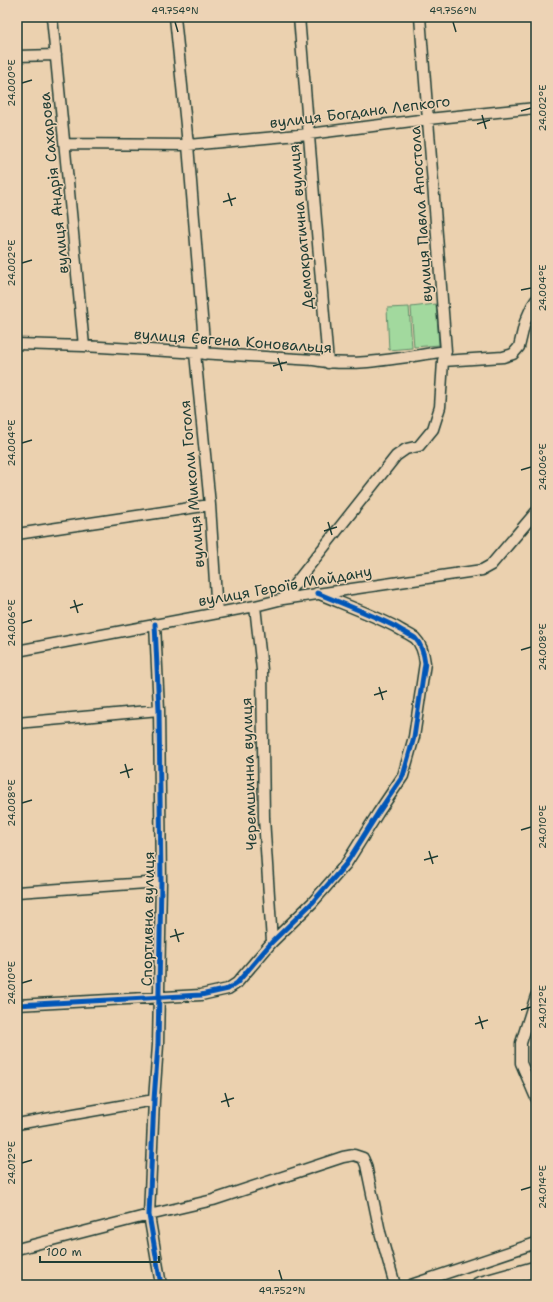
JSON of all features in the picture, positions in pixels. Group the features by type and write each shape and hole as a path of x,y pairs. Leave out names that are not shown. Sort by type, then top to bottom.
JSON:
{"highway":[{"path":"479,1285 536,1269"}],"street":[{"name":"вулиця Андрія Сахарова","path":"52,17 84,346"},
{"path":"175,17 188,145 200,354"},
{"name":"Демократична вулиця","path":"299,17 328,363"},
{"name":"вулиця Павла Апостола","path":"283,599 396,456 406,449 419,446 433,429 440,407 444,356 420,17"},
{"path":"17,56 56,55"},
{"name":"вулиця Богдана Лепкого","path":"65,144 188,145 309,134 428,119 536,108"},
{"name":"вулиця Євгена Коновальця","path":"17,344 84,346 314,360 328,363 349,364 444,356 503,356 513,354 519,347 525,322 536,300"},
{"name":"вулиця Миколи Гоголя","path":"200,354 217,613"},
{"path":"17,534 210,505"},
{"name":"вулиця Героїв Майдану","path":"17,651 317,593 482,570 491,565 536,512"},
{"path":"17,1005 201,995 228,989 237,983 272,942 312,903 346,864 403,776 414,737 424,654 415,638 407,633 386,622 317,593"},
{"name":"Черемшинна вулиця","path":"255,606 262,670 264,818 272,942"},
{"name":"Спортивна вулиця","path":"155,624 159,710 161,882 158,1045 149,1215 161,1285"},
{"path":"17,722 159,710"},
{"path":"17,892 161,882"},
{"path":"536,996 521,1044 521,1063 536,1098"},
{"path":"17,1124 154,1100"},
{"path":"17,1249 213,1200 329,1161 350,1156 358,1156 363,1158 366,1165 380,1232 395,1285"},
{"path":"411,1285 536,1243"}],"green space":[{"path":"436,304 439,345 414,347 411,307"},
{"path":"409,307 412,348 389,350 387,308"}],"cycle path":[{"path":"17,1005 201,995 228,989 237,983 272,942 312,903 346,864 403,776 414,737 425,663 422,650 415,638 377,618 317,593"},
{"path":"155,624 159,710 161,882 158,1045 149,1215 161,1285"}]}
